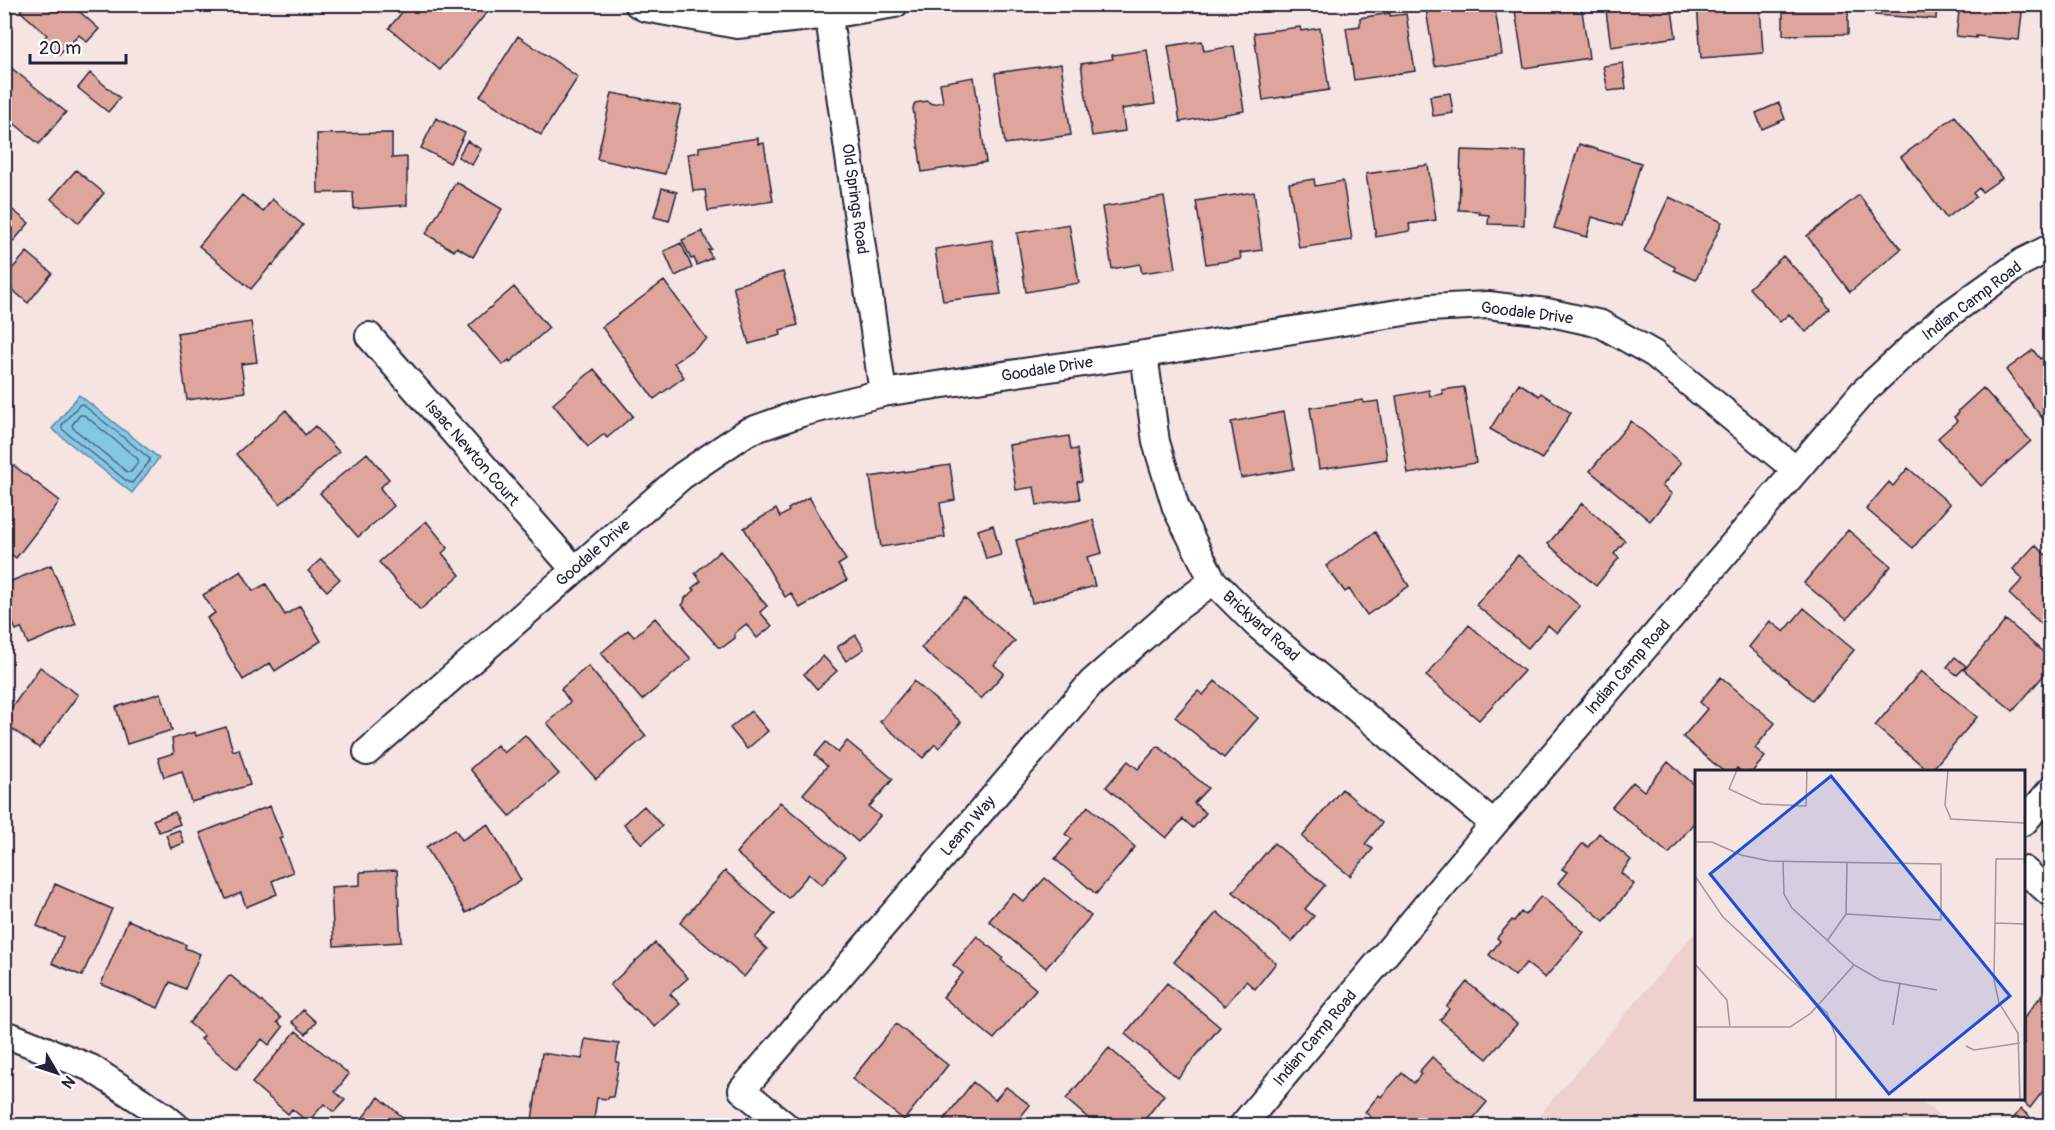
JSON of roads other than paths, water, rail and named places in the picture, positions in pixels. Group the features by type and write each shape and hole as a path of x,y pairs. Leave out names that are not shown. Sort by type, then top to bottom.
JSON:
{"street":[{"path":"638,4 645,8 737,25 828,10 895,4"},
{"name":"Old Springs Road","path":"828,10 883,393"},
{"name":"Indian Camp Road","path":"1242,1125 1494,824 1863,392 1942,319 2022,262 2050,248"},
{"name":"Goodale Drive","path":"367,752 682,476 747,432 801,412 883,393 1429,308 1488,305 1547,312 1601,324 1654,354 1796,470"},
{"name":"Isaac Newton Court","path":"369,336 574,569"},
{"name":"Brickyard Road","path":"1144,354 1156,442 1176,508 1213,581 1256,624 1494,824"},
{"name":"Leann Way","path":"786,1125 742,1090 1092,682 1178,607 1213,581"},
{"path":"2025,821 2050,791"},
{"path":"2025,871 2050,893"},
{"path":"4,1035 91,1068 176,1125"}],"water":[{"path":"79,395 159,458 132,493 52,429"}]}
